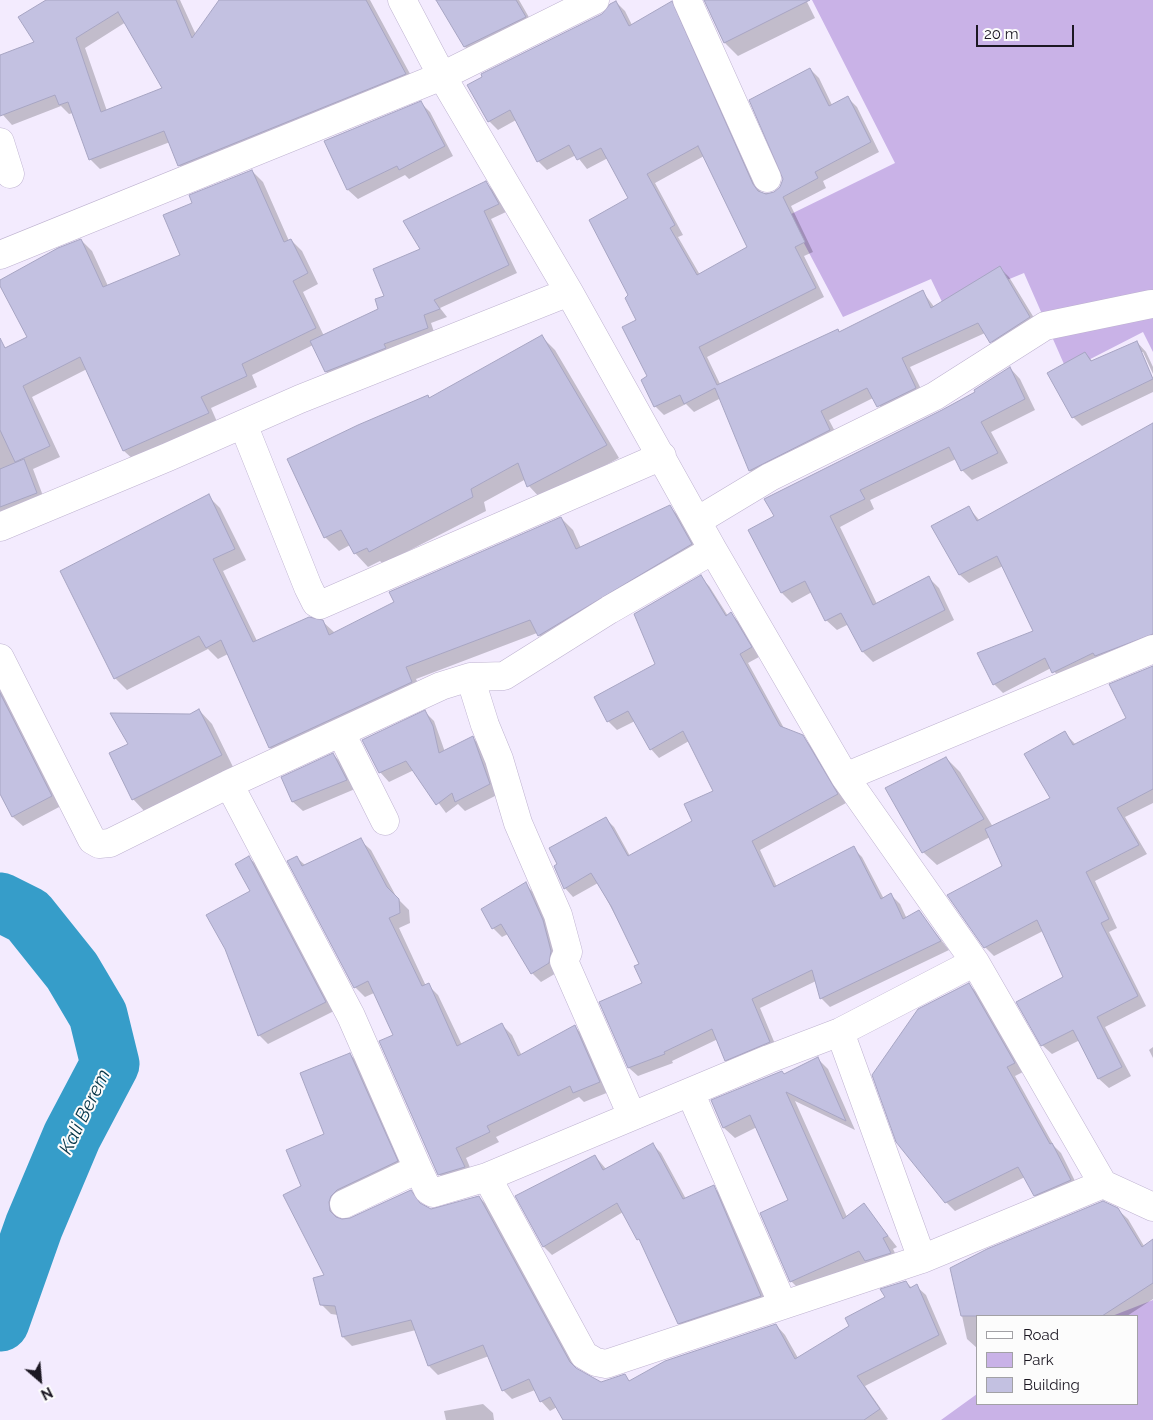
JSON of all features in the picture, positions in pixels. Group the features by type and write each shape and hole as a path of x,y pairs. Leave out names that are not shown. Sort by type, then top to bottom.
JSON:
{"street":[{"path":"402,0 442,76 568,292 662,456 713,550 844,776 975,962 1103,1184 1153,1207"},
{"path":"0,254 442,76 595,0"},
{"path":"687,0 767,178"},
{"path":"0,142 10,174"},
{"path":"0,526 300,399 568,292"},
{"path":"697,521 770,477 935,396 1045,326 1150,304"},
{"path":"243,424 308,587 316,603 320,605 662,456"},
{"path":"0,658 92,840 99,844 110,843 230,784 441,686 470,678 504,676 602,614 713,550"},
{"path":"844,776 1153,649"},
{"path":"470,678 485,725 499,759 518,823 558,915 568,952 564,961 632,1116"},
{"path":"341,733 385,821"},
{"path":"230,784 351,1016 418,1169 428,1190 433,1193 487,1177 840,1032 975,962"},
{"path":"840,1032 922,1259"},
{"path":"690,1092 783,1305"},
{"path":"344,1204 418,1169"},
{"path":"487,1177 584,1355 596,1362 606,1364 922,1259 1103,1184"}],"green space":[{"path":"812,0 1153,0 1153,352 1143,332 1067,371 1024,273 944,306 931,279 843,317 789,215 895,163"},
{"path":"1153,1300 1153,1420 941,1420 976,1395 976,1405 1138,1405 1138,1315 1115,1315"}],"building":[{"path":"46,0 176,0 192,38 219,0 366,0 406,74 178,166 164,131 89,160 68,102 59,105 55,95 0,116 0,55 34,42 18,17","holes":["118,12 162,88 101,112 76,38"]},
{"path":"436,0 516,0 526,17 464,47"},
{"path":"704,0 810,0 724,43"},
{"path":"616,1 629,26 672,1 753,184 758,191 766,194 774,192 780,187 783,179 749,100 810,68 829,106 848,96 871,142 815,172 818,178 783,197 805,242 795,247 816,288 699,347 717,385 838,329 839,332 923,290 931,308 1000,266 1030,317 990,343 978,323 902,358 916,388 877,407 867,388 821,411 830,430 749,471 715,388 684,404 680,395 654,407 641,380 647,376 622,327 636,320 625,298 628,295 589,220 628,198 601,148 577,160 569,145 537,162 510,110 488,122 467,85 482,77 481,74 602,14 610,4","holes":["698,146 747,247 697,275 670,228 675,225 647,174"]},
{"path":"421,101 445,146 399,170 397,166 347,190 324,141"},
{"path":"252,170 284,242 291,239 308,273 293,281 316,328 242,364 247,376 201,397 209,413 123,451 80,357 23,386 50,446 15,462 0,430 0,338 5,348 27,337 0,286 0,280 58,248 81,239 103,287 180,255 163,215 192,203 189,195"},
{"path":"486,181 499,204 484,211 509,265 434,300 440,309 424,315 428,328 384,344 386,348 325,372 310,341 378,309 375,299 384,296 373,269 420,249 403,221"},
{"path":"542,335 607,445 527,487 518,463 471,489 473,497 369,552 367,548 354,554 341,530 324,538 287,459 358,425 428,395 429,398"},
{"path":"1137,341 1153,379 1072,418 1047,373 1085,352 1091,361"},
{"path":"1010,367 1025,399 981,422 998,453 961,471 949,447 860,490 865,499 830,516 873,605 929,576 945,610 862,652 841,613 825,621 805,581 781,593 748,530 774,516 764,499 942,410 975,392 974,390"},
{"path":"1153,423 1153,634 1095,656 1093,653 1052,673 1045,658 993,685 977,653 1033,631 997,556 959,575 931,526 969,506 977,521"},
{"path":"24,459 37,493 0,507 0,469"},
{"path":"209,494 235,549 213,559 253,642 309,617 323,620 329,635 394,602 389,592 561,517 576,549 670,505 692,544 538,636 530,620 406,667 412,682 269,748 221,640 206,648 199,636 114,679 60,571"},
{"path":"701,575 726,616 731,612 752,647 740,654 780,726 803,735 838,794 752,841 774,887 854,846 881,899 891,893 903,919 919,910 941,941 820,999 812,970 752,999 770,1042 725,1061 712,1029 664,1052 665,1054 628,1068 599,1002 642,983 634,966 639,964 611,906 591,873 564,889 554,866 557,864 549,848 606,817 628,856 692,821 684,804 713,791 683,731 650,750 628,711 607,722 594,697 655,664 634,614"},
{"path":"1153,666 1153,789 1117,808 1139,845 1086,872 1109,919 1101,923 1138,996 1097,1017 1122,1067 1098,1079 1073,1030 1041,1046 1016,1002 1063,977 1037,920 984,948 947,895 1002,866 985,829 1050,798 1024,754 1065,731 1073,745 1126,718 1109,684"},
{"path":"0,693 52,796 12,817 0,794"},
{"path":"199,709 222,755 132,800 109,753 128,744 110,713 190,714"},
{"path":"425,710 433,726 439,753 473,736 490,784 455,802 452,793 436,805 406,761 379,773 362,740"},
{"path":"333,753 347,780 292,802 281,777"},
{"path":"946,757 984,819 922,853 885,788"},
{"path":"361,838 387,887 399,899 400,913 389,918 422,986 429,983 457,1046 502,1023 518,1056 575,1025 600,1082 573,1093 570,1086 487,1126 490,1132 456,1148 465,1167 438,1175 379,1041 393,1035 368,981 354,988 287,861 297,856 302,866"},
{"path":"249,856 326,1002 258,1036 225,949 206,915 250,891 235,864"},
{"path":"526,882 543,920 551,951 549,963 531,974 501,924 492,929 481,909"},
{"path":"969,983 1015,1063 1007,1067 1050,1144 1052,1143 1071,1180 1034,1196 1018,1167 945,1203 896,1142 872,1075 918,1009"},
{"path":"350,1053 398,1161 337,1190 331,1196 329,1202 330,1211 336,1217 342,1219 350,1218 411,1190 420,1203 431,1209 479,1196 570,1362 576,1368 601,1382 625,1374 629,1381 665,1361 776,1324 795,1359 849,1326 845,1318 885,1297 880,1289 906,1281 910,1288 917,1284 939,1335 857,1376 880,1409 864,1420 563,1420 550,1397 540,1402 529,1379 502,1391 483,1345 428,1366 411,1320 342,1337 335,1306 320,1305 313,1278 324,1275 283,1195 301,1186 286,1150 324,1134 300,1073"},
{"path":"818,1057 846,1121 786,1092 843,1219 864,1203 888,1236 883,1238 891,1253 865,1261 859,1251 790,1282 760,1213 788,1200 750,1115 723,1128 711,1100 782,1071 784,1074"},
{"path":"653,1143 683,1199 714,1185 761,1296 678,1324 639,1239 637,1240 617,1203 543,1247 515,1196 595,1155 603,1170"},
{"path":"1103,1201 1118,1208 1142,1247 1153,1239 1153,1283 1104,1315 961,1316 950,1268 987,1249"}],"waterway":[{"name":"Kali Berem","path":"0,902 28,916 72,971 98,1015 110,1064 72,1136 34,1226 0,1322"}]}
